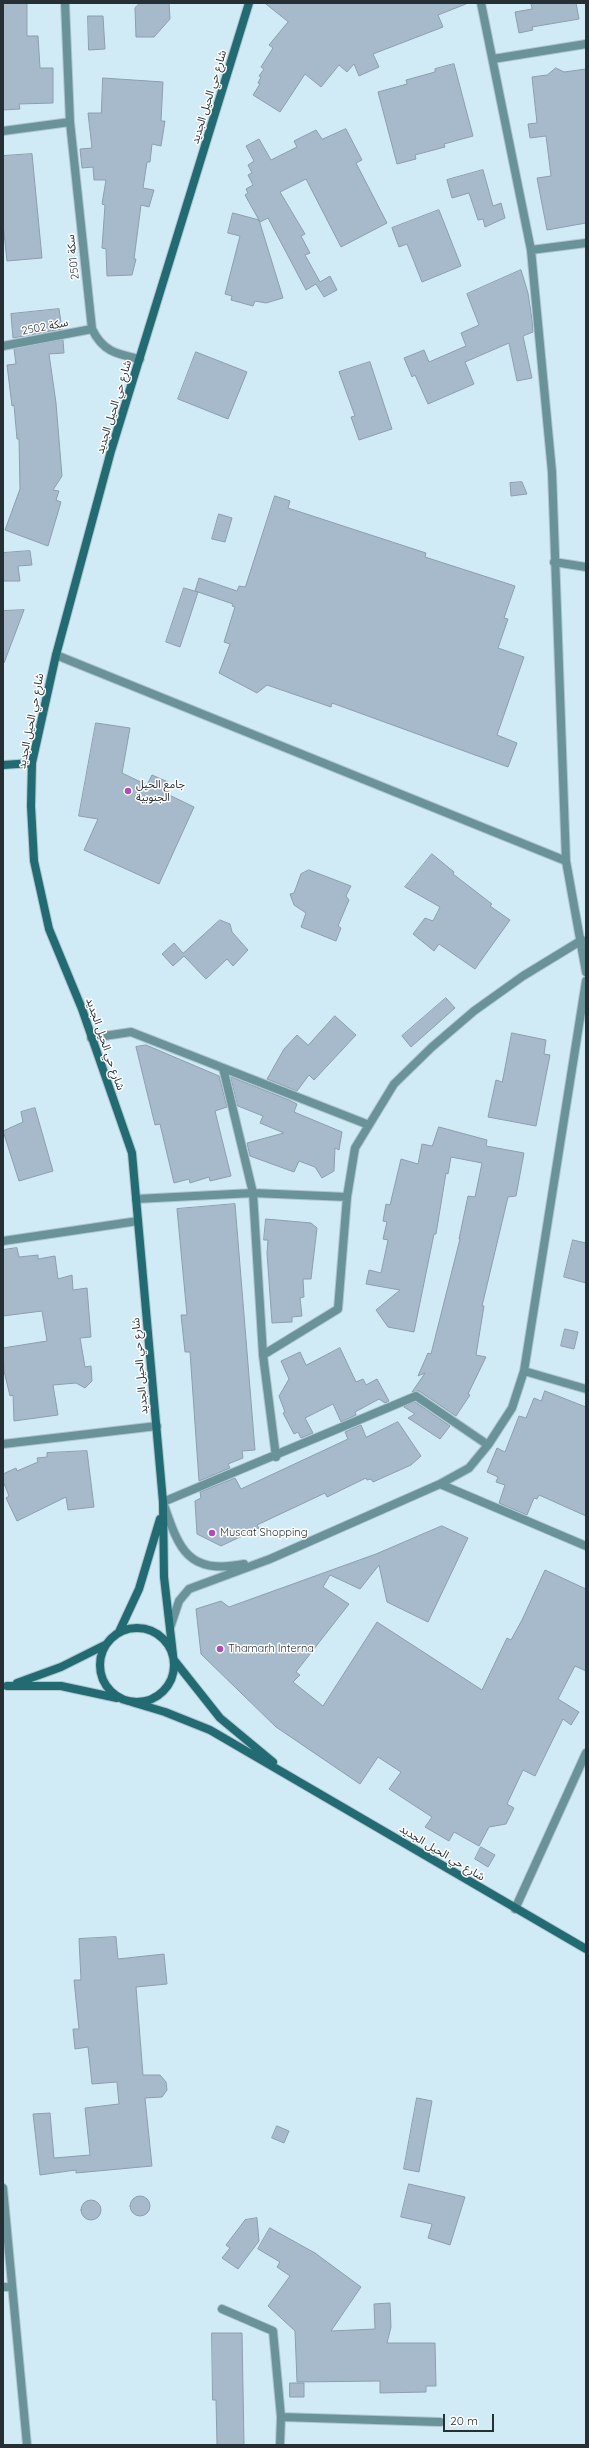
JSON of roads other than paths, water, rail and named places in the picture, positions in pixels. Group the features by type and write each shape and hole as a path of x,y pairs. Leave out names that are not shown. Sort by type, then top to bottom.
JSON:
{"street":[{"name":"سكة 2501","path":"65,3 70,122 92,329 98,342 114,354 140,359"},
{"name":"شارع حي الحيل الجديد","path":"164,1502 132,1153 82,1009 49,929 34,860 31,806 32,763 56,655 111,451 249,3"},
{"path":"481,3 531,250 552,472 554,562 566,861 582,940 586,972"},
{"path":"493,59 586,44"},
{"path":"3,131 70,122"},
{"path":"531,250 586,243"},
{"name":"سكة 2502","path":"3,346 92,329"},
{"path":"554,562 586,566"},
{"path":"56,655 566,861"},
{"path":"3,765 32,763"},
{"path":"263,1355 338,1309 347,1197 355,1148 394,1084 432,1047 474,1011 517,981 582,940"},
{"path":"169,1630 180,1601 189,1589 270,1559 440,1484 469,1468 488,1445 512,1408 524,1371 586,981"},
{"path":"91,1038 131,1032 369,1125"},
{"path":"223,1068 253,1193 263,1355 276,1457"},
{"path":"136,1199 253,1193 347,1197"},
{"path":"3,1241 138,1222"},
{"path":"524,1371 586,1389"},
{"path":"164,1502 276,1457 416,1396 488,1445"},
{"path":"3,1444 157,1426"},
{"path":"440,1484 586,1546"},
{"path":"164,1502 179,1546 186,1554 196,1560 227,1568 270,1559"},
{"path":"5,1686 61,1686 135,1702 156,1696 170,1681 174,1658 169,1630 162,1552 164,1502"},
{"path":"5,1686 61,1667 105,1645 119,1632 148,1566 164,1502"},
{"path":"119,1632 140,1627 151,1630 161,1636 174,1658 220,1718 287,1774"},
{"path":"105,1645 100,1666 102,1676 110,1690 124,1699 165,1712 210,1730 287,1774"},
{"path":"515,1909 586,1753"},
{"name":"شارع حي الحيل الجديد","path":"287,1774 515,1909 586,1949"},
{"path":"3,2188 27,2445"},
{"path":"3,2287 12,2287"},
{"path":"222,2309 273,2331 281,2418 280,2445"},
{"path":"281,2418 440,2422"}],"place":[{"name":"جامع الحيل الجنوبية","path":"128,791"},
{"name":"Muscat Shopping","path":"212,1533"},
{"name":"Thamarh Interna","path":"220,1649"}]}
